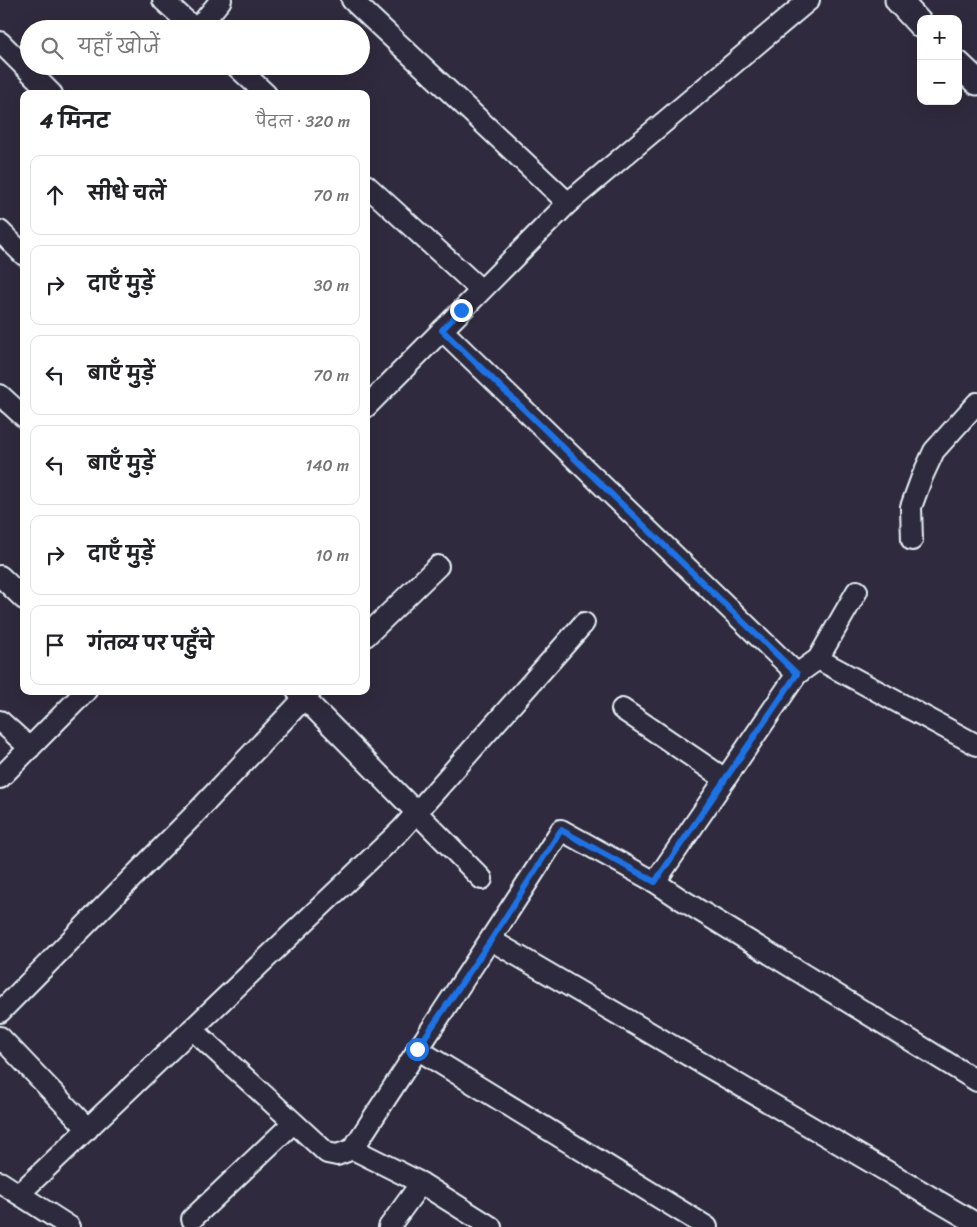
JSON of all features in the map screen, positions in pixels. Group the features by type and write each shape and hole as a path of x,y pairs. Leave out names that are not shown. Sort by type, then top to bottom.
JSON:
{"street":[{"path":"163,0 186,20"},
{"path":"204,20 221,0"},
{"path":"352,0 568,203"},
{"path":"370,398 442,330 568,203 809,0"},
{"path":"898,0 917,21"},
{"path":"0,42 20,62"},
{"path":"962,68 977,82"},
{"path":"33,75 48,90"},
{"path":"246,75 262,90"},
{"path":"370,189 481,290"},
{"path":"0,231 20,251"},
{"path":"442,330 797,674"},
{"path":"0,395 20,413"},
{"path":"912,540 911,507 934,451 977,403"},
{"path":"370,632 438,566"},
{"path":"0,576 20,595"},
{"path":"655,882 797,674 818,659 857,591"},
{"path":"19,1194 402,830 584,623"},
{"path":"818,659 977,745"},
{"path":"0,778 82,695"},
{"path":"0,1012 193,816 303,695"},
{"path":"305,695 416,813 482,879"},
{"path":"622,709 725,779"},
{"path":"0,721 30,748"},
{"path":"192,1029 326,1153 337,1155 354,1149 417,1049 491,940 561,830 655,882 977,1080"},
{"path":"491,940 977,1224"},
{"path":"0,1037 88,1129"},
{"path":"417,1049 707,1227"},
{"path":"192,1219 293,1122"},
{"path":"354,1149 421,1183 490,1227"},
{"path":"0,1182 70,1227"},
{"path":"389,1227 421,1183"}],"route":[{"path":"417,1049 491,940 561,830 655,882 797,674 442,330 461,310"}]}
